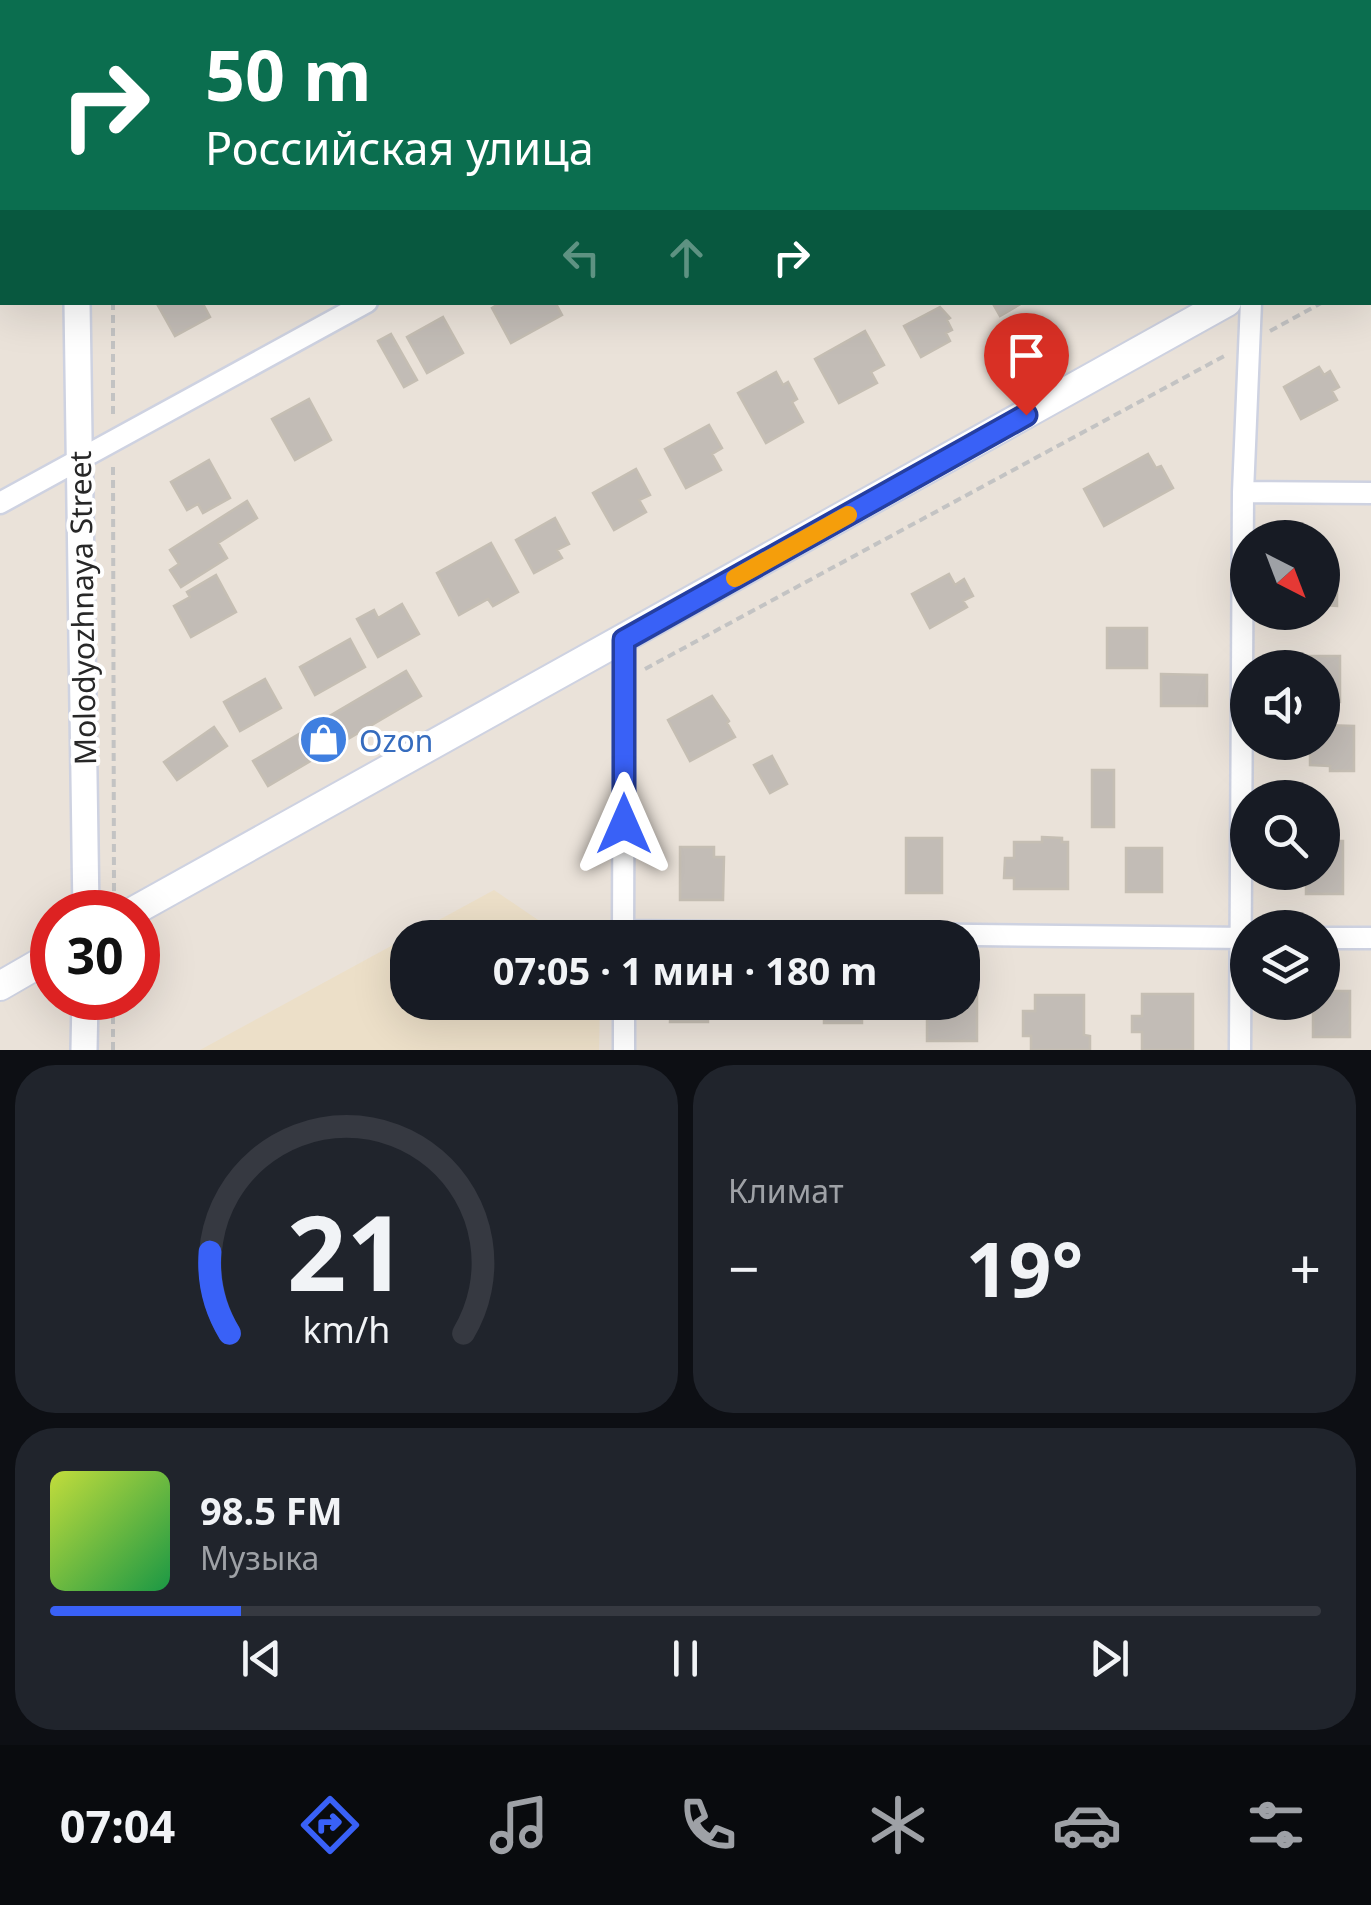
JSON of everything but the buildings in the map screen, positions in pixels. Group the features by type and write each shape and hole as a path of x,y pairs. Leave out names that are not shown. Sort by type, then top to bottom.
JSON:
{"main road":[{"path":"148,890 624,640 1222,305"},
{"path":"0,986 30,969"}],"street":[{"name":"Molodyozhnaya Street","path":"78,305 86,890"},
{"path":"0,503 361,305"},
{"path":"1243,910 1242,492 1250,305"},
{"path":"1242,492 1371,492"},
{"path":"624,640 624,920"},
{"path":"980,936 1230,938"},
{"path":"1340,938 1371,938"},
{"path":"84,1050 85,1020"},
{"path":"624,1020 624,1050"},
{"path":"1240,1050 1241,1020"}],"path":[{"path":"113,305 123,890"},
{"path":"624,680 1317,305"},
{"path":"113,1050 114,1020"}],"shaded area":[{"path":"494,890 538,920 439,920"},
{"path":"390,947 390,1020 600,1020 599,1050 200,1050"}],"slow traffic":[{"path":"735,578 848,515"}],"place":[{"name":"Ozon","path":"324,740"}],"route":[{"path":"624,824 624,640 1026,415"}]}
